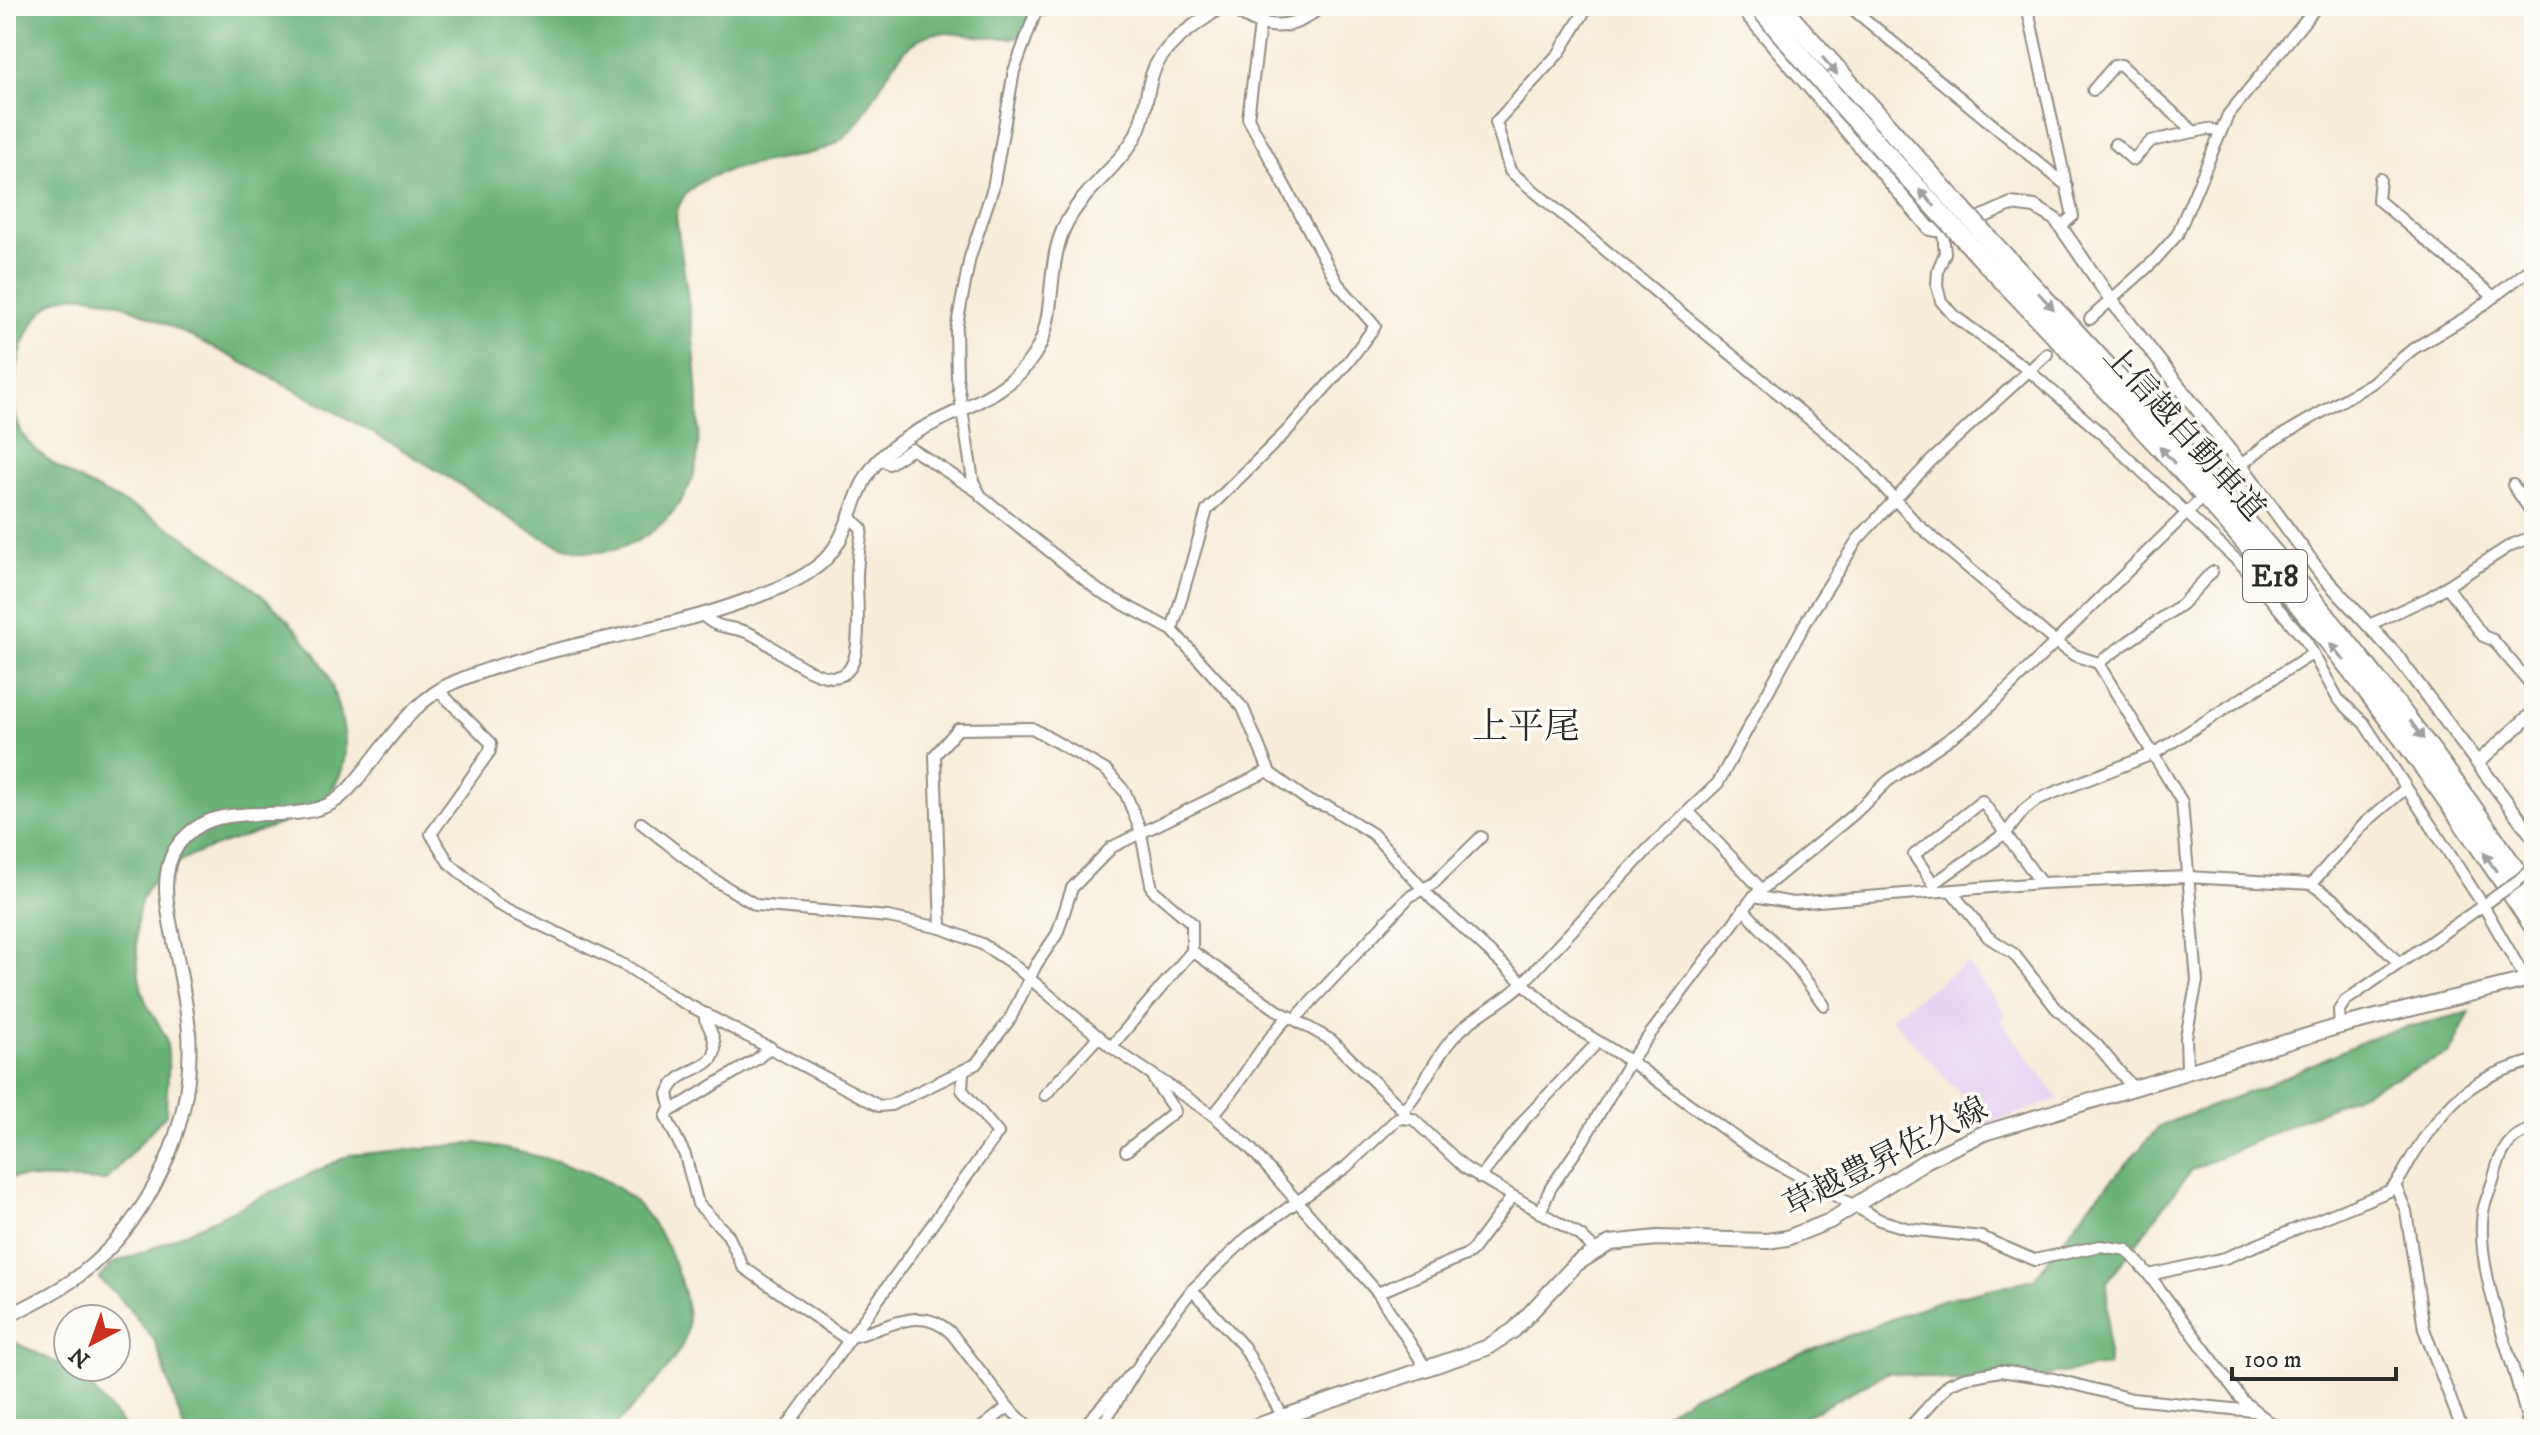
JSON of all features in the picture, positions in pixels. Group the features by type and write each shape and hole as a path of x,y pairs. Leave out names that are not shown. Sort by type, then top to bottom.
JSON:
{"highway":[{"name":"上信越自動車道","path":"1758,6 1841,104 2161,423 2342,632 2462,791 2534,898"},
{"name":"上信越自動車道","path":"1780,6 1986,250 2290,595 2395,726 2534,927"}],"main road":[{"name":"草越豊昇佐久線","path":"1248,1429 1474,1353 1505,1337 1576,1264 1595,1250 1636,1239 1767,1241 1787,1238 1830,1221 1927,1160 1984,1133 2340,1026 2530,979"}],"street":[{"path":"1020,6 1036,11 1068,6"},
{"path":"6,1317 64,1286 95,1261 141,1209 169,1157 184,1106 189,1061 186,1009 165,888 169,865 180,843 209,820 303,811 333,803 350,788 414,710 438,690 513,663 704,616 787,585 820,565 832,552 865,480 880,459 902,441 1011,380 1033,357 1043,335 1054,257 1068,218 1135,137 1152,75 1162,55 1222,6"},
{"path":"1231,6 1260,25 1291,24 1320,6"},
{"path":"1588,6 1559,53 1496,122 1510,171 1861,462 1893,501 2054,641 2074,655 2098,663 2182,802 2197,981 2185,1050 2187,1070"},
{"path":"1740,6 1922,221 1943,233"},
{"path":"1849,6 2067,186"},
{"path":"2027,6 2073,216 2061,226"},
{"path":"2090,319 2177,235 2219,132 2237,101 2317,6"},
{"path":"977,491 970,467 955,357 961,302 970,257 993,188 1014,71 1036,11"},
{"path":"1172,630 1207,510 1307,408 1375,326 1338,284 1248,118 1260,25"},
{"path":"2093,90 2114,66 2121,65 2194,132"},
{"path":"2115,144 2133,160 2151,141 2213,129 2219,132"},
{"path":"2380,179 2378,200 2494,297"},
{"path":"1943,233 2011,204 2035,207 2061,226 2111,300 2241,465 2321,574 2389,645 2534,838"},
{"path":"1943,233 1945,253 1938,270 1937,286 1941,301 1975,334 2028,370 2129,458 2243,566 2306,641 2338,699 2364,723 2405,789 2486,903 2530,979"},
{"path":"2224,479 2267,444 2372,383 2413,349 2494,297 2534,266"},
{"path":"1081,1429 1136,1368 1192,1290 1249,1236 1356,1159 1392,1121 1405,1113 1457,1033 1523,983 1649,848 1689,812 1728,767 1831,578 1858,539 1893,501 2047,354"},
{"path":"880,459 889,464 912,449 977,491 1099,591 1172,630 1243,708 1268,771 1310,802 1329,807 1373,834 1424,889 1568,1023 1630,1061 1754,1151 1852,1206 1896,1226 1988,1239 2034,1260 2100,1246 2120,1247 2133,1255 2253,1411 2278,1429"},
{"path":"2513,485 2534,516"},
{"path":"1540,1213 1550,1189 1583,1141 1630,1061 1757,892 1854,814 1888,781 1975,721 2196,504"},
{"path":"704,616 715,625 748,632 817,676 842,674 851,667 860,648 857,583 862,529 850,517"},
{"path":"2369,625 2447,586 2511,545 2534,536"},
{"path":"2098,663 2182,604 2212,572"},
{"path":"2447,586 2483,636 2493,640 2534,688"},
{"path":"1934,888 2007,832 2024,810 2038,799 2155,753 2312,654"},
{"path":"438,690 491,743 490,751 433,827 434,841 449,863 497,904 628,967 707,1014 879,1106 963,1073 976,1064 1010,1019 1029,978 1057,934 1072,888 1112,847 1268,771"},
{"path":"2478,762 2534,712"},
{"path":"941,928 935,755 958,729 1032,728 1075,750 1118,781 1141,834 1152,889 1192,923 1192,951 1111,1047"},
{"path":"2311,884 2366,822 2405,789"},
{"path":"1934,888 1914,855 1982,801 2041,883"},
{"path":"1689,812 1757,892 1793,903 1934,888 1952,892 2041,883 2187,877 2311,884 2337,902 2399,963"},
{"path":"641,823 713,879 756,905 772,909 798,907 888,917 941,928 982,944 1029,978 1111,1047 1213,1115 1298,1199 1378,1293 1427,1370"},
{"path":"1213,1115 1243,1079 1260,1048 1409,897 1424,889 1481,837"},
{"path":"2340,1026 2341,1005 2534,869"},
{"path":"1952,892 1988,937 2014,954 2056,1008 2098,1046 2133,1088"},
{"path":"1743,909 1793,963 1824,1005"},
{"path":"1192,951 1339,1047 1405,1113 1480,1178 1581,1236 1595,1250"},
{"path":"707,1014 705,1019 716,1043 714,1056 706,1066 673,1084 668,1094 671,1107 667,1125 685,1155 698,1204 728,1235 743,1267 840,1337 851,1338 903,1320 934,1321 952,1334 1008,1407 1031,1429"},
{"path":"1045,1095 1099,1036"},
{"path":"1480,1178 1526,1118 1598,1042"},
{"path":"669,1112 757,1059 770,1047"},
{"path":"2149,1275 2225,1258 2395,1185 2434,1122 2456,1097 2485,1077 2534,1061"},
{"path":"785,1429 998,1133 962,1090 963,1073"},
{"path":"1126,1151 1175,1111 1152,1076"},
{"path":"2529,1429 2492,1291 2483,1228 2484,1212 2501,1154 2519,1133 2534,1129"},
{"path":"2395,1185 2406,1211 2424,1329 2462,1429"},
{"path":"1378,1293 1470,1253 1512,1197"},
{"path":"1192,1290 1244,1347 1283,1417"},
{"path":"1100,1429 1130,1385 1136,1368"},
{"path":"1908,1429 1949,1384 2000,1371 2054,1379 2132,1399 2253,1411"},
{"path":"980,1429 1008,1407"}],"shaded area":[{"path":"1967,963 2006,1014 2000,1020 2059,1099 1988,1124 1890,1017"}],"green space":[{"path":"6,6 1031,6 1029,23 1021,36 996,38 934,33 911,45 899,57 858,122 831,146 717,175 697,184 683,198 676,217 695,358 697,462 688,488 665,520 650,533 614,550 575,550 541,537 350,420 140,312 87,296 57,300 43,310 23,345 14,387 19,426 27,441 73,477 184,536 230,569 275,608 295,628 326,671 339,711 345,757 332,789 305,812 193,855 162,873 142,899 137,922 138,966 146,1002 166,1040 166,1114 106,1181 6,1177"},
{"path":"1244,6 1300,6 1287,17 1254,15"},
{"path":"2470,1012 2450,1053 2191,1170 2107,1282 2108,1366 1981,1385 1888,1372 1782,1429 1640,1429 1694,1395 1941,1300 2034,1279 2087,1208 2161,1125 2265,1086 2377,1035"},
{"path":"478,1143 546,1158 603,1179 627,1195 648,1216 666,1244 686,1304 688,1320 682,1345 668,1367 613,1429 184,1429 155,1341 132,1313 132,1303 124,1303 99,1279 111,1264 151,1249 350,1155"},
{"path":"6,1338 52,1360 52,1383 88,1383 126,1429 6,1429"}],"district":[{"name":"上平尾","path":"1526,725"}]}
